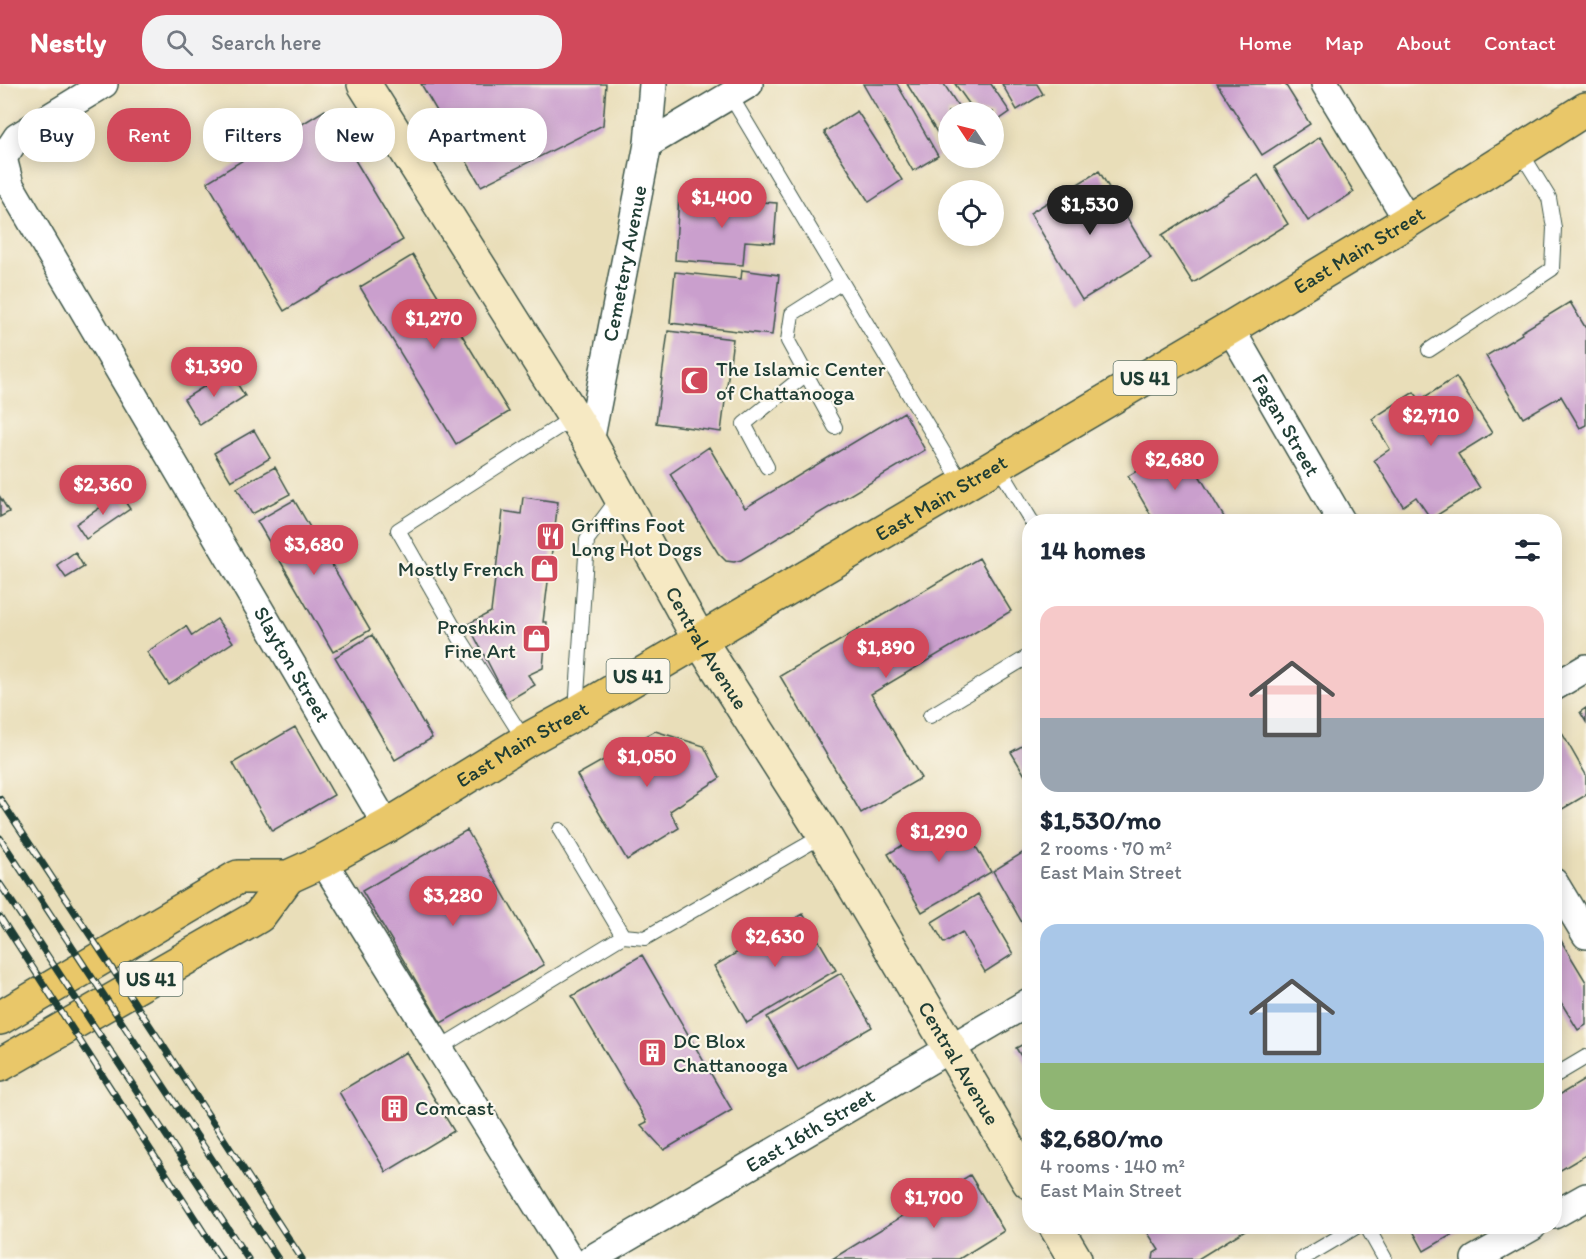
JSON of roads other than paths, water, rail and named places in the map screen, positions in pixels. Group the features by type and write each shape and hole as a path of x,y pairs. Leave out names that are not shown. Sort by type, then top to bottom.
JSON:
{"main road":[{"name":"Central Avenue","path":"364,84 582,430 699,639 824,835 1022,1170"},
{"name":"East Main Street","path":"0,1018 238,877 288,877 323,861 387,826 525,741 1230,328 1408,221 1586,109"},
{"name":"East Main Street","path":"0,1065 259,916 288,877"},
{"path":"1060,1234 1075,1259"}],"street":[{"name":"Slayton Street","path":"104,84 17,137 3,158 10,184 387,826"},
{"name":"Cemetery Avenue","path":"582,430 648,144 653,84"},
{"path":"1325,84 1408,221"},
{"path":"648,144 740,90"},
{"name":"Fagan Street","path":"1230,328 1337,514"},
{"path":"1562,682 1586,668"},
{"path":"323,861 570,1259"},
{"path":"1562,895 1586,935"},
{"name":"East 16th Street","path":"591,1259 1022,1006"},
{"path":"1562,1210 1586,1197"},
{"path":"1475,1259 1520,1234"}],"lane":[{"path":"740,90 842,282 963,485"},
{"path":"1429,350 1552,269 1554,228 1549,198 1520,151"},
{"path":"835,427 788,341 792,314 842,282"},
{"path":"767,466 744,424 806,374"},
{"path":"525,741 461,640 398,530 582,430"},
{"path":"997,464 1027,514"},
{"path":"576,713 587,540 620,496"},
{"path":"930,716 1022,660"},
{"path":"560,830 623,936"},
{"path":"439,1048 623,936 645,938 824,835"},
{"path":"1562,1071 1586,1057"},
{"path":"1302,1259 1344,1234"},
{"path":"1371,1234 1385,1259"}],"railway":[{"path":"0,799 302,1259"},
{"path":"0,838 278,1259"},
{"path":"0,884 248,1259"},
{"path":"0,917 221,1259"}],"place":[{"name":"The Islamic Center of Chattanooga","path":"695,381"},
{"name":"Griffins Foot Long Hot Dogs","path":"550,537"},
{"name":"Mostly French","path":"545,569"},
{"name":"Proshkin Fine Art","path":"537,639"},
{"name":"DC Blox Chattanooga","path":"652,1053"},
{"name":"Comcast","path":"394,1108"}]}
